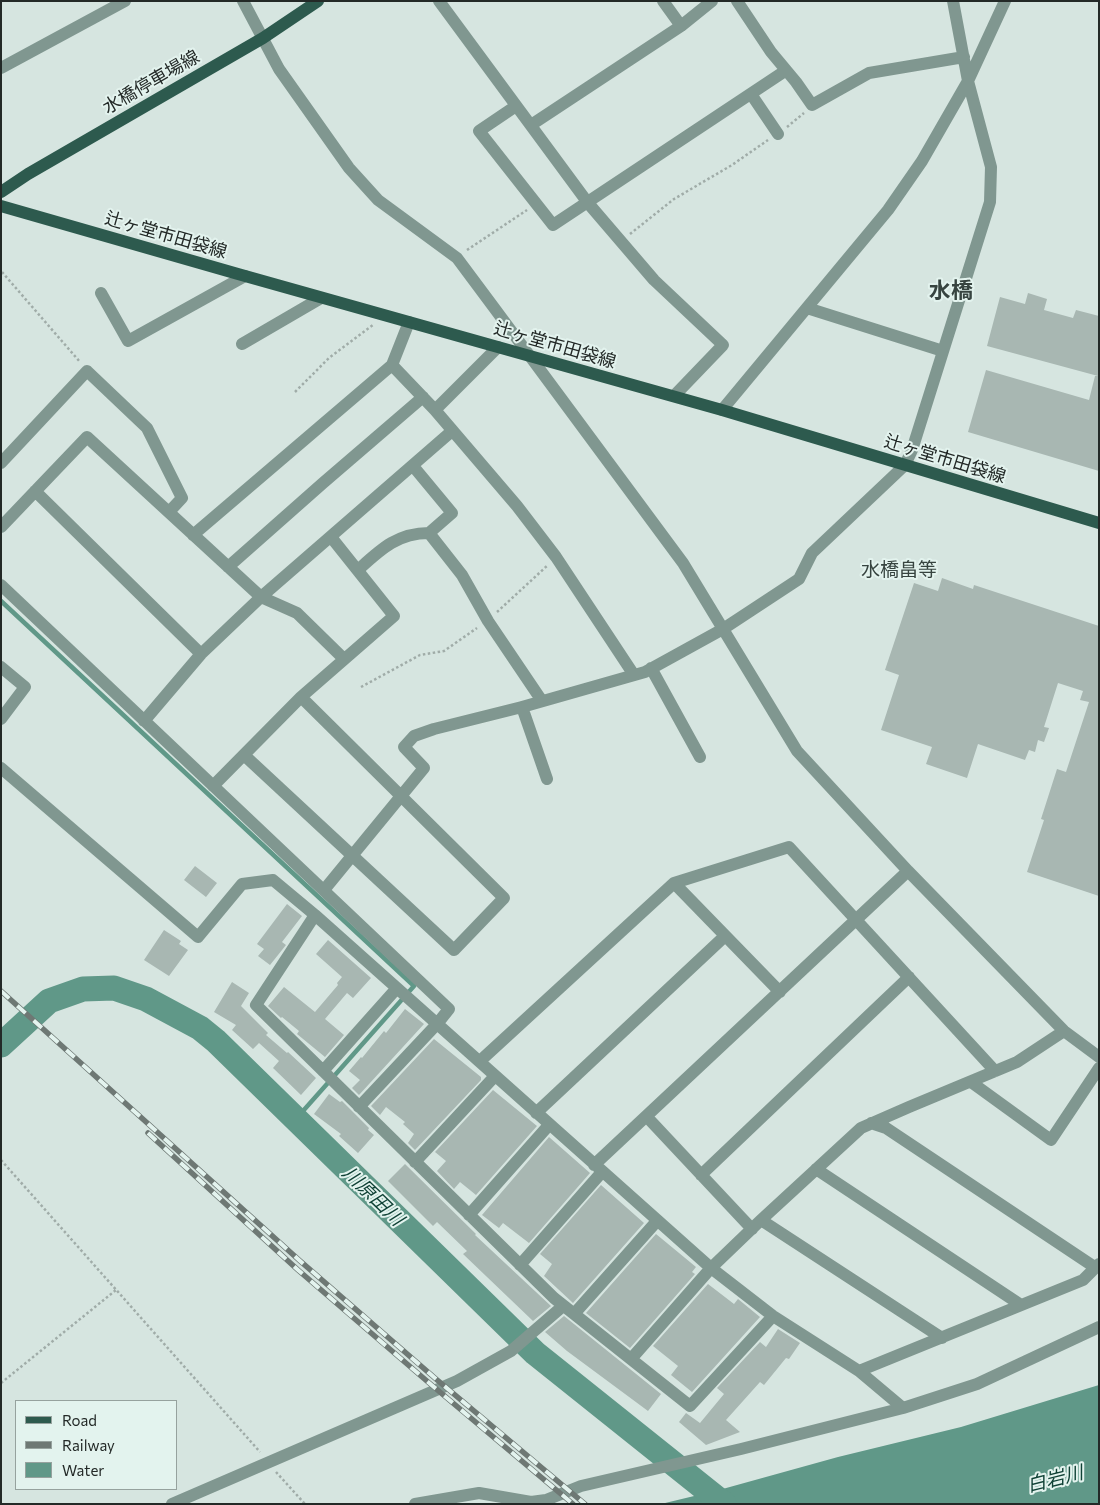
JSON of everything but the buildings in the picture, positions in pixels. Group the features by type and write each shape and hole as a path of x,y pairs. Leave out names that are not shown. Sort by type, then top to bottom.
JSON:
{"main road":[{"name":"水橋停車場線","path":"1,192 28,174 263,38 318,1"},
{"name":"辻ヶ堂市田袋線","path":"1,206 321,298 674,396 1099,523"}],"street":[{"path":"1,68 125,1"},
{"path":"243,1 279,69 349,168 378,200 457,258 683,563 797,751 908,871 1064,1031 1099,1056"},
{"path":"440,1 588,203 654,280 723,345 674,396"},
{"path":"663,1 681,26"},
{"path":"531,124 681,26 712,1"},
{"path":"737,1 770,52 796,82 812,105 869,73 964,58"},
{"path":"324,890 424,768 404,746 414,736 634,675 651,668 722,629 799,579 812,553 905,465 912,450 990,202 991,167 968,82 953,1"},
{"path":"722,410 888,210 922,161 968,82 1006,1"},
{"path":"516,106 480,131 553,225 785,71"},
{"path":"751,94 778,134"},
{"path":"101,293 128,341 245,276"},
{"path":"242,344 321,298"},
{"path":"807,308 943,351"},
{"path":"193,534 392,365 409,322"},
{"path":"435,410 498,347"},
{"path":"392,365 435,410 517,506 556,557 634,675"},
{"path":"1,464 87,371 147,428 182,498 169,512"},
{"path":"228,567 423,397"},
{"path":"144,721 201,654 261,597 452,431"},
{"path":"1,527 87,437 261,597 297,613 344,659"},
{"path":"358,570 388,543 417,533 429,533 452,513 413,466"},
{"path":"35,491 201,654"},
{"path":"429,533 462,575 488,621 542,701"},
{"path":"213,786 301,697 394,616 331,537"},
{"path":"1,585 449,1009 438,1024 360,1107"},
{"path":"1,667 25,687 1,719"},
{"path":"651,668 700,757"},
{"path":"244,755 454,950 504,898 301,697"},
{"path":"522,707 547,779"},
{"path":"1,768 198,937 242,884 273,880 398,988 598,1169 711,1268 773,1316 859,1371 903,1408"},
{"path":"480,1061 674,883 788,847 995,1071"},
{"path":"520,1265 598,1169 646,1117 908,871"},
{"path":"674,883 780,992"},
{"path":"315,915 256,1005 568,1310 690,1406 773,1316"},
{"path":"536,1113 725,936"},
{"path":"700,1174 909,978"},
{"path":"323,1071 398,988"},
{"path":"631,1359 711,1268 861,1128 1016,1062 1064,1031"},
{"path":"971,1082 1051,1140 1099,1068"},
{"path":"415,1162 495,1076"},
{"path":"646,1117 700,1174 756,1224 942,1338"},
{"path":"859,1371 1083,1280 1097,1266 886,1128 871,1123"},
{"path":"469,1215 549,1125"},
{"path":"816,1169 1021,1305"},
{"path":"172,1504 457,1381 511,1352 568,1310 658,1221"},
{"path":"415,1504 479,1493 531,1502 546,1500 581,1486 741,1449 903,1408 977,1384 1099,1327"}],"path":[{"path":"620,241 656,216 674,199 732,165 778,134 812,105"},
{"path":"457,258 536,204"},
{"path":"2,272 87,371"},
{"path":"295,392 328,358 386,316"},
{"path":"361,687 420,655 444,651 488,621 556,557"},
{"path":"1,1160 305,1504"},
{"path":"1,1383 116,1290"}],"water":[{"name":"白岩川","path":"1099,1385 1099,1504 661,1504 838,1457 961,1427"}],"waterway":[{"path":"1,601 414,986 295,1120"},
{"name":"川原田川","path":"1,1045 49,1001 83,989 114,988 146,999 200,1028 216,1041 535,1353 724,1504"}],"railway":[{"path":"1,991 299,1260 436,1379 585,1504"},
{"path":"148,1133 298,1270 573,1504"}],"district":[{"name":"水橋","path":"951,291"},
{"name":"水橋畠等","path":"899,570"}]}
